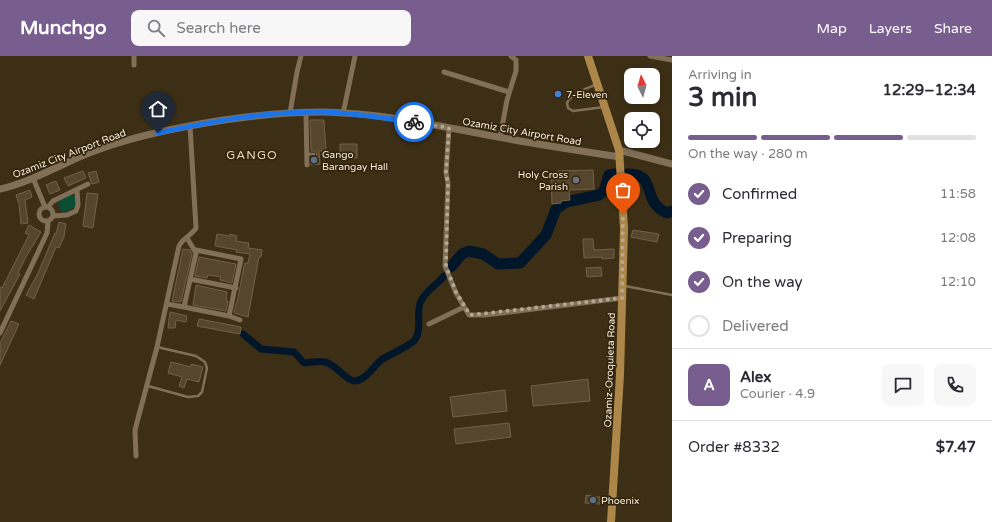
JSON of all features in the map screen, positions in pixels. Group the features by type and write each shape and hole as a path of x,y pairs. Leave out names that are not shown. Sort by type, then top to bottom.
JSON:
{"main road":[{"name":"Ozamiz-Oroquieta Road","path":"588,56 620,154 624,228 620,375 611,522"},
{"name":"Ozamiz City Airport Road","path":"0,189 33,178 110,146 132,139 190,126 251,116 290,113 373,116 500,138 620,154 672,164"}],"street":[{"path":"134,56 134,65"},
{"path":"290,113 301,56"},
{"path":"343,114 355,56"},
{"path":"500,138 509,92 517,65 516,60 511,56"},
{"path":"650,56 672,60"},
{"path":"444,72 509,92"},
{"path":"306,113 306,165"},
{"path":"136,456 135,430 157,347 179,246 182,241 196,228 190,126"},
{"path":"449,128 446,173 448,183 446,266 469,315 471,316 622,298"},
{"path":"33,178 46,207 52,210 53,216"},
{"path":"48,222 42,220 39,215 41,209 53,201 88,184"},
{"path":"0,333 47,232 48,222 53,216 67,215 76,211 78,205 77,190"},
{"path":"186,238 196,250 241,259 229,316"},
{"path":"184,307 196,250"},
{"path":"190,279 236,288"},
{"path":"167,304 229,316 240,320"},
{"path":"429,324 464,307"}],"lane":[{"path":"598,85 580,91 569,98 566,103 568,108 573,110 605,107"},
{"path":"306,154 314,154"},
{"path":"622,285 672,295"},
{"path":"147,386 188,397 198,396 202,392 207,368 205,362 196,356 157,347"}],"green space":[{"path":"70,195 75,196 75,207 66,212 62,212 57,202"}],"building":[{"path":"310,120 324,120 326,151 319,151 320,164 311,165 311,157 315,157 317,154 315,151 311,151"},
{"path":"340,144 357,144 357,158 340,158"},
{"name":"Holy Cross Parish","path":"593,170 594,189 569,190 570,200 552,204 551,177 558,177 558,171"},
{"path":"83,171 86,178 68,186 64,178"},
{"path":"96,171 99,182 92,184 88,173"},
{"path":"56,181 60,190 50,194 46,185"},
{"path":"30,190 32,197 25,200 28,223 21,224 19,204 16,195"},
{"path":"87,193 98,194 93,228 83,226"},
{"path":"59,222 66,224 64,237 59,248 56,247 34,299 26,295 38,273 55,233 56,234"},
{"path":"29,225 41,232 26,257 18,273 20,274 0,311 0,287 2,288 29,235 25,233"},
{"path":"633,230 659,234 657,242 631,237"},
{"path":"217,234 230,236 230,234 237,236 236,241 249,243 248,248 262,250 261,257 259,257 248,317 234,313 244,266 245,263 248,263 250,254 215,246"},
{"path":"583,239 593,239 594,250 614,249 614,258 584,258"},
{"path":"183,249 190,250 192,254 181,302 172,301"},
{"path":"199,257 236,264 232,283 220,280 221,277 208,275 207,278 195,276"},
{"path":"601,267 602,276 587,277 586,268"},
{"path":"196,285 227,292 226,301 228,301 226,311 193,305"},
{"path":"170,312 187,316 186,322 176,320 175,328 168,328"},
{"path":"199,319 241,327 240,334 197,326"},
{"path":"11,321 19,324 0,365 0,343"},
{"path":"171,362 191,367 191,364 203,367 199,382 187,379 184,388 179,386 182,377 168,373"},
{"path":"588,379 590,401 533,406 531,386"},
{"path":"505,390 507,411 453,417 450,397"},
{"path":"509,423 511,437 456,444 454,429"},
{"name":"Phoenix","path":"586,495 600,497 600,504 585,503"}],"waterway":[{"path":"451,267 462,254 469,251 483,254 498,264 520,263 546,235 556,209 566,202 599,195 604,191 609,175 615,174"},
{"path":"627,174 637,175 643,178 653,201 659,208 667,213 672,211"},
{"path":"243,334 261,349 294,352 304,363 323,361 333,366 348,378 355,381 359,380 366,376 381,360 415,340 419,326 419,306 421,301 425,294 444,276"}],"way so far":[{"path":"414,122 449,128 446,173 448,178 448,207 445,248 446,270 466,312 471,316 622,298 623,214"}],"place":[{"name":"7-Eleven","path":"558,94"},
{"name":"Gango Barangay Hall","path":"314,160"},
{"name":"Holy Cross Parish","path":"576,180"},
{"name":"Phoenix","path":"593,500"}],"district":[{"name":"GANGO","path":"252,155"}],"route":[{"path":"158,133 184,127 251,116 284,113 325,112 373,116 414,122"}]}
